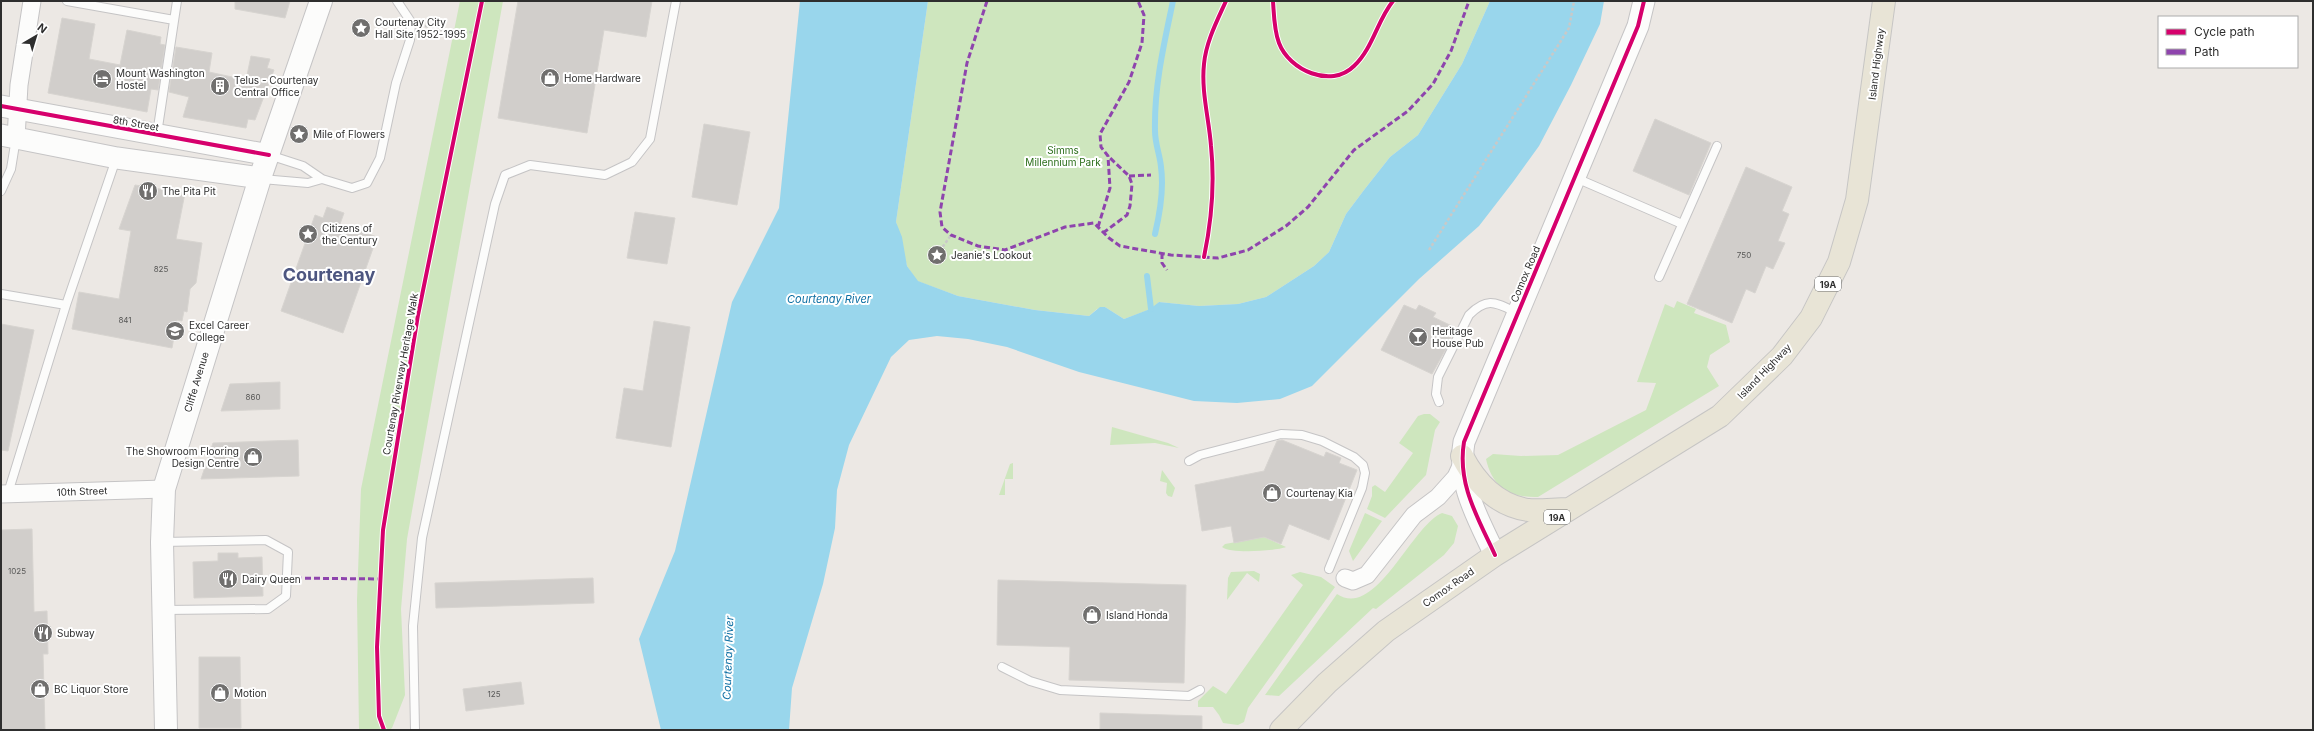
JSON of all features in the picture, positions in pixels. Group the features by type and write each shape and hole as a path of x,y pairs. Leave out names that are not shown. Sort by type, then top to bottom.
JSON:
{"main road":[{"name":"Cliffe Avenue","path":"166,730 162,542 164,489 260,178 321,1"},
{"name":"Island Highway","path":"1495,555 1720,416 1782,356 1811,318 1839,262 1857,200 1884,1"},
{"path":"1462,461 1478,482 1491,495 1507,503 1528,510 1569,509"},
{"name":"Comox Road","path":"1281,730 1327,683 1386,631 1495,555"}],"street":[{"path":"32,1 9,108 8,136 117,158 260,178"},
{"name":"Comox Road","path":"1495,555 1466,490 1462,461 1468,430 1638,26 1644,1"},
{"name":"8th Street","path":"9,108 269,155"},
{"path":"1345,578 1353,581 1367,575 1414,515 1438,497 1456,477 1462,461"},
{"name":"10th Street","path":"5,494 164,489"}],"lane":[{"path":"67,1 174,20"},
{"path":"157,135 177,1"},
{"path":"269,155 303,166 322,179 352,188 367,183 380,158 396,84 410,40 411,22 397,1"},
{"path":"415,730 413,626 422,538 495,204 505,175 530,165 605,175 632,162 650,139 676,1"},
{"path":"1,191 11,169 8,136"},
{"path":"1659,277 1717,146"},
{"path":"5,494 66,305 117,158"},
{"path":"260,178 308,183 322,179"},
{"path":"1575,178 1682,224"},
{"path":"1,294 66,305"},
{"path":"1439,402 1436,394 1438,377 1468,315 1476,307 1487,302 1496,303 1518,313"},
{"path":"1189,461 1200,455 1282,434 1302,436 1322,441 1354,457 1363,465 1365,473 1362,488 1329,569"},
{"path":"162,542 266,540 288,552 286,596 268,609 163,610"},
{"path":"1002,667 1030,681 1060,690 1189,696 1200,690"}],"path":[{"path":"1429,250 1569,28 1574,1"},
{"path":"474,39 477,24"},
{"path":"438,29 457,33 476,32"},
{"path":"937,255 951,235"}],"green space":[{"path":"460,1 503,1 407,539 401,609 405,695 392,728 389,730 359,730 357,600 361,489"},
{"name":"Simms Millennium Park","path":"928,1 1490,1 1462,64 1418,135 1390,157 1346,214 1329,252 1314,266 1266,297 1238,304 1199,306 1159,302 1151,309 1124,319 1105,307 1097,309 1089,316 1035,310 958,296 917,281 907,266 896,222"},
{"path":"1677,301 1696,309 1694,313 1726,325 1730,342 1710,355 1707,367 1719,386 1538,497 1528,497 1511,493 1498,484 1489,469 1486,459 1493,454 1521,456 1558,455 1646,410 1656,383 1637,382 1665,304 1674,308"},
{"path":"1430,414 1440,422 1435,430 1426,475 1385,518 1367,509 1372,496 1372,487 1375,485 1385,492 1413,453 1399,443 1418,416"},
{"path":"1112,427 1168,443 1179,448 1155,443 1110,445"},
{"path":"1013,463 1013,479 1005,479 1005,495 999,495 1010,464"},
{"path":"1162,470 1175,488 1172,497 1168,496 1166,493 1167,483 1160,481"},
{"path":"1365,513 1382,521 1353,561 1349,551"},
{"path":"1442,513 1452,516 1458,526 1454,543 1444,555 1376,609 1373,608 1279,696 1265,695 1337,594 1351,599 1366,594 1379,583 1430,521"},
{"path":"1264,537 1286,547 1263,551 1234,551 1222,547 1225,544"},
{"path":"1254,571 1260,574 1259,582 1247,573 1227,600 1228,578 1231,572"},
{"path":"1300,572 1321,577 1335,587 1248,708 1244,722 1238,725 1223,723 1213,707 1198,707 1198,701 1213,686 1226,694 1303,585 1291,575"}],"water":[{"name":"Courtenay River","path":"800,1 928,1 896,222 902,237 907,266 918,281 958,296 1035,310 1089,316 1100,307 1105,307 1124,319 1150,309 1159,302 1199,306 1238,304 1266,297 1314,266 1329,252 1346,214 1390,157 1418,135 1462,64 1490,1 1604,1 1600,24 1571,85 1539,146 1513,182 1479,226 1419,279 1312,386 1280,399 1237,403 1194,401 1079,372 1007,347 968,339 937,336 909,340 891,357 849,445 837,490 835,528 823,584 792,688 789,730 661,730 639,639 675,551 732,302 779,208"}],"building":[{"path":"235,1 290,1 285,18 235,9"},
{"name":"Home Hardware","path":"518,1 652,1 646,37 604,30 587,133 498,118"},
{"name":"Mount Washington Hostel","path":"62,18 95,24 89,59 120,65 127,30 161,37 160,44 165,45 158,90 151,89 147,112 48,93"},
{"name":"Telus - Courtenay Central Office","path":"176,47 212,53 209,72 246,80 251,56 270,59 267,68 274,70 255,120 248,119 246,128 183,117 189,97 169,92"},
{"path":"1655,119 1711,143 1689,195 1633,171"},
{"path":"704,124 750,132 737,205 692,197"},
{"path":"1746,167 1792,187 1782,211 1789,214 1778,241 1785,243 1773,269 1766,266 1755,293 1746,289 1732,323 1687,304"},
{"path":"135,185 185,193 176,239 202,243 196,283 190,289 187,312 184,311 182,321 177,320 172,348 72,329 79,292 119,299 131,231 119,229"},
{"path":"327,207 344,213 340,224 377,237 343,333 281,311 315,215 323,218"},
{"path":"635,212 675,218 667,264 627,258"},
{"name":"Heritage House Pub","path":"1404,305 1416,310 1419,305 1436,313 1433,317 1454,327 1447,347 1432,374 1381,350"},
{"path":"654,321 690,327 671,447 616,438 624,388 643,391"},
{"path":"1,324 34,330 8,451 1,450"},
{"path":"280,382 280,409 221,411 230,384"},
{"name":"The Showroom Flooring Design Centre","path":"298,440 299,476 201,479 213,443"},
{"name":"Courtenay Kia","path":"1282,440 1324,457 1326,452 1341,458 1339,463 1357,470 1329,540 1289,524 1281,544 1264,537 1234,543 1231,526 1202,531 1195,485 1264,471 1277,441"},
{"path":"32,529 34,612 47,611 48,654 43,654 45,730 1,730 1,530"},
{"name":"Dairy Queen","path":"218,553 238,553 238,558 262,557 263,596 194,598 193,562 218,561"},
{"path":"593,578 594,603 436,608 435,583"},
{"name":"Island Honda","path":"998,580 1186,585 1184,683 1069,680 1070,647 997,645"},
{"name":"Motion","path":"199,657 240,657 241,728 199,728"},
{"path":"521,682 524,704 466,711 463,689"},
{"path":"1100,713 1202,716 1202,730 1100,730"}],"waterway":[{"path":"1155,234 1162,192 1162,175 1155,136 1156,98 1160,65 1173,1"},
{"path":"1147,276 1151,309"}],"marked path":[{"path":"987,1 967,63 940,212 942,227 951,235 978,246 1005,250 1065,227 1094,223 1109,238 1120,246 1171,255 1218,258 1248,250 1286,226 1308,207 1354,150 1408,111 1433,84 1451,51 1469,1"},
{"path":"1098,227 1110,188 1108,156 1101,147 1100,134 1129,82 1142,43 1144,15 1138,1"},
{"path":"1103,233 1127,215 1130,206 1132,184 1129,176 1108,156"},
{"path":"1129,176 1151,175"},
{"path":"1162,253 1162,263 1167,270"},
{"path":"287,578 380,579"}],"cycle path":[{"name":"Courtenay Riverway Heritage Walk","path":"384,730 379,716 377,647 383,530 418,315 482,1"},
{"path":"1204,257 1211,215 1213,174 1203,74 1209,40 1226,1"},
{"path":"1273,1 1276,33 1284,53 1301,68 1323,76 1334,76 1345,73 1354,66 1366,51 1393,1"},
{"path":"1495,555 1470,500 1466,486 1463,457 1464,442 1638,26 1644,1"},
{"path":"1,106 269,155"}],"place":[{"name":"Courtenay City Hall Site 1952-1995","path":"361,28"},
{"name":"Home Hardware","path":"550,78"},
{"name":"Mount Washington Hostel","path":"102,79"},
{"name":"Telus - Courtenay Central Office","path":"220,86"},
{"name":"Mile of Flowers","path":"299,134"},
{"name":"The Pita Pit","path":"148,191"},
{"name":"Citizens of the Century","path":"308,234"},
{"name":"Jeanie's Lookout","path":"937,255"},
{"name":"Excel Career College","path":"175,331"},
{"name":"Heritage House Pub","path":"1418,337"},
{"name":"The Showroom Flooring Design Centre","path":"253,457"},
{"name":"Courtenay Kia","path":"1272,493"},
{"name":"Dairy Queen","path":"228,579"},
{"name":"Island Honda","path":"1092,615"},
{"name":"Subway","path":"43,633"},
{"name":"BC Liquor Store","path":"40,689"},
{"name":"Motion","path":"220,693"}],"district":[{"name":"Courtenay","path":"329,274"}]}
